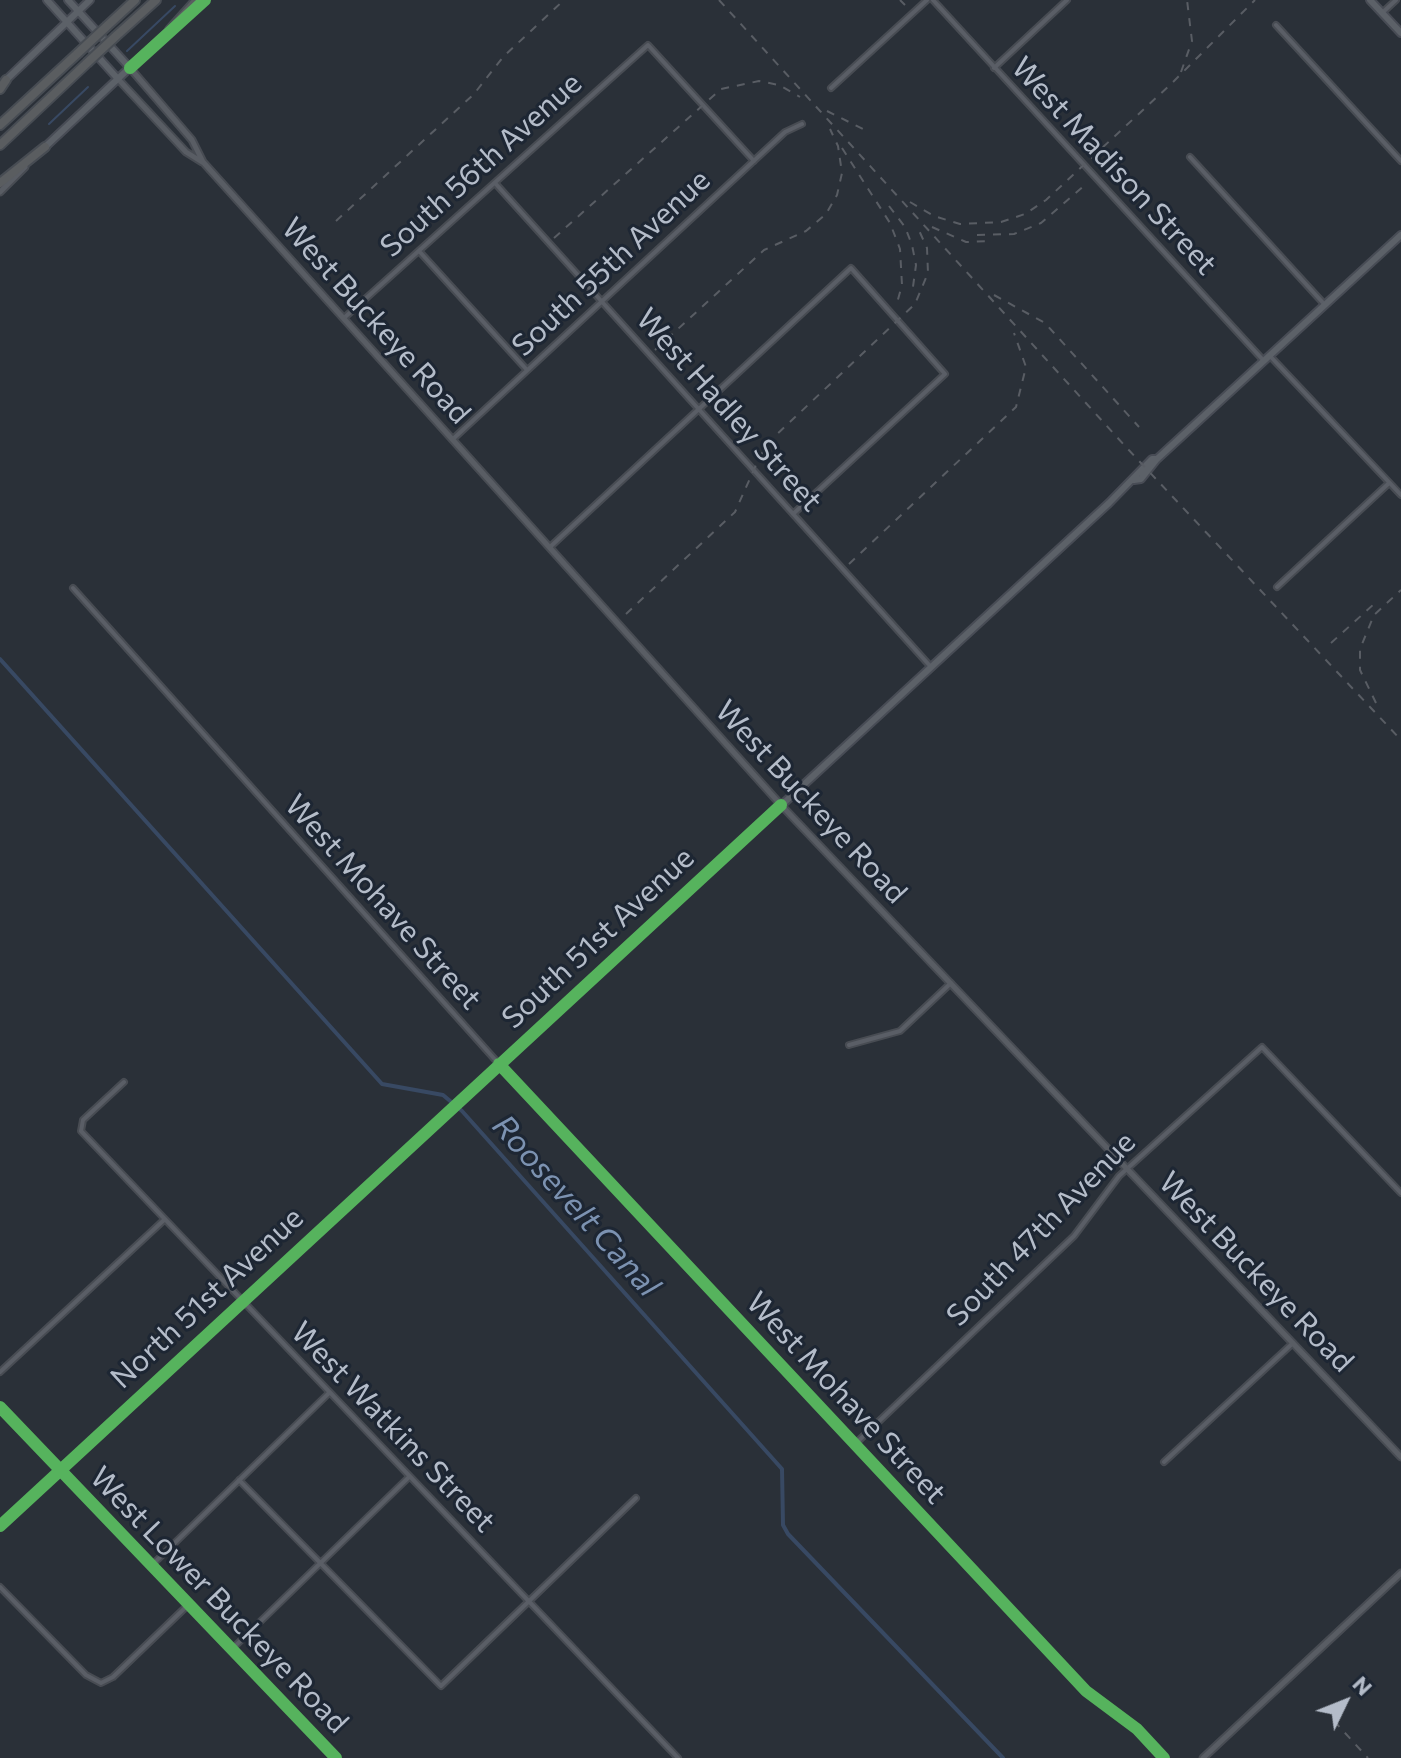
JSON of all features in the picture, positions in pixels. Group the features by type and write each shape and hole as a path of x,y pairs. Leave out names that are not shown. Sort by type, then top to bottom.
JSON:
{"highway":[{"path":"0,125 135,0"},
{"path":"0,145 156,0"},
{"path":"170,30 197,0"},
{"path":"0,183 45,147"}],"main road":[{"name":"West Buckeye Road","path":"47,0 186,152 203,162"},
{"name":"West Buckeye Road","path":"68,0 192,140 203,162 781,805 1401,1457"},
{"path":"2,85 90,0"},
{"path":"0,192 205,0"},
{"path":"1370,0 1401,33"},
{"path":"1327,304 1401,235"},
{"name":"South 51st Avenue","path":"451,1110 1134,480 1152,459 1157,459 1327,304"},
{"name":"North 51st Avenue","path":"0,1526 451,1110"},
{"name":"West Lower Buckeye Road","path":"0,1407 336,1758"},
{"path":"1203,1758 1401,1573"}],"street":[{"path":"831,88 927,0"},
{"name":"West Madison Street","path":"933,0 1267,358 1388,484 1401,493"},
{"path":"994,68 1067,0"},
{"path":"1382,13 1396,0"},
{"path":"1276,25 1401,161"},
{"name":"South 56th Avenue","path":"343,319 648,45 754,161"},
{"name":"South 55th Avenue","path":"453,439 785,132 802,124"},
{"name":"West Madison Street","path":"1190,157 1327,304"},
{"name":"West Hadley Street","path":"495,183 931,667"},
{"path":"419,251 527,370"},
{"path":"550,547 851,268 945,374 793,514"},
{"path":"1277,587 1388,484"},
{"name":"West Mohave Street","path":"73,588 499,1064 854,1445 1086,1691 1132,1725 1164,1758"},
{"path":"849,1045 900,1031 951,983"},
{"name":"South 47th Avenue","path":"854,1445 1074,1236 1104,1192 1127,1168 1262,1047 1401,1193"},
{"name":"West Watkins Street","path":"124,1082 79,1126 164,1220 678,1758"},
{"path":"0,1372 164,1220"},
{"path":"1164,1462 1293,1343"},
{"path":"150,1566 329,1393"},
{"path":"231,1650 409,1477"},
{"path":"239,1480 441,1686 636,1498"},
{"path":"0,1587 86,1675 101,1683 113,1677 188,1605"}],"waterway":[{"path":"127,51 175,6"},
{"path":"49,124 88,87"},
{"name":"Roosevelt Canal","path":"0,659 382,1084 443,1095 462,1111 782,1469 783,1525 788,1534 1003,1758"}],"railway":[{"path":"336,221 474,94 503,57 564,0"},
{"path":"719,0 1125,446 1401,740"},
{"path":"900,0 905,5"},
{"path":"1181,72 1192,41 1187,0"},
{"path":"910,202 934,216 960,224 1001,222 1025,214 1046,200 1171,84 1255,0"},
{"path":"554,238 721,89 759,81 779,85 800,97"},
{"path":"827,111 863,129"},
{"path":"655,350 764,250 806,231 826,214 837,195 842,173 838,146 830,129"},
{"path":"842,148 890,223 900,249 902,285 897,303"},
{"path":"977,235 1014,234 1041,223 1085,185"},
{"path":"889,206 905,227 912,245 916,265 912,294"},
{"path":"626,614 735,512 760,456 773,438 915,304 928,273 927,248 917,226"},
{"path":"932,227 966,242 989,241"},
{"path":"994,295 1045,323 1139,427"},
{"path":"849,564 1016,407 1026,367 1014,333"},
{"path":"1376,703 1360,670 1360,649 1374,615 1401,590"},
{"path":"1331,643 1374,604"},
{"path":"1334,1721 1368,1758"}],"cycle path":[{"path":"130,68 205,0"},
{"path":"0,1526 781,805"},
{"path":"499,1064 1086,1691 1137,1729 1164,1758"},
{"path":"0,1407 336,1758"}]}
